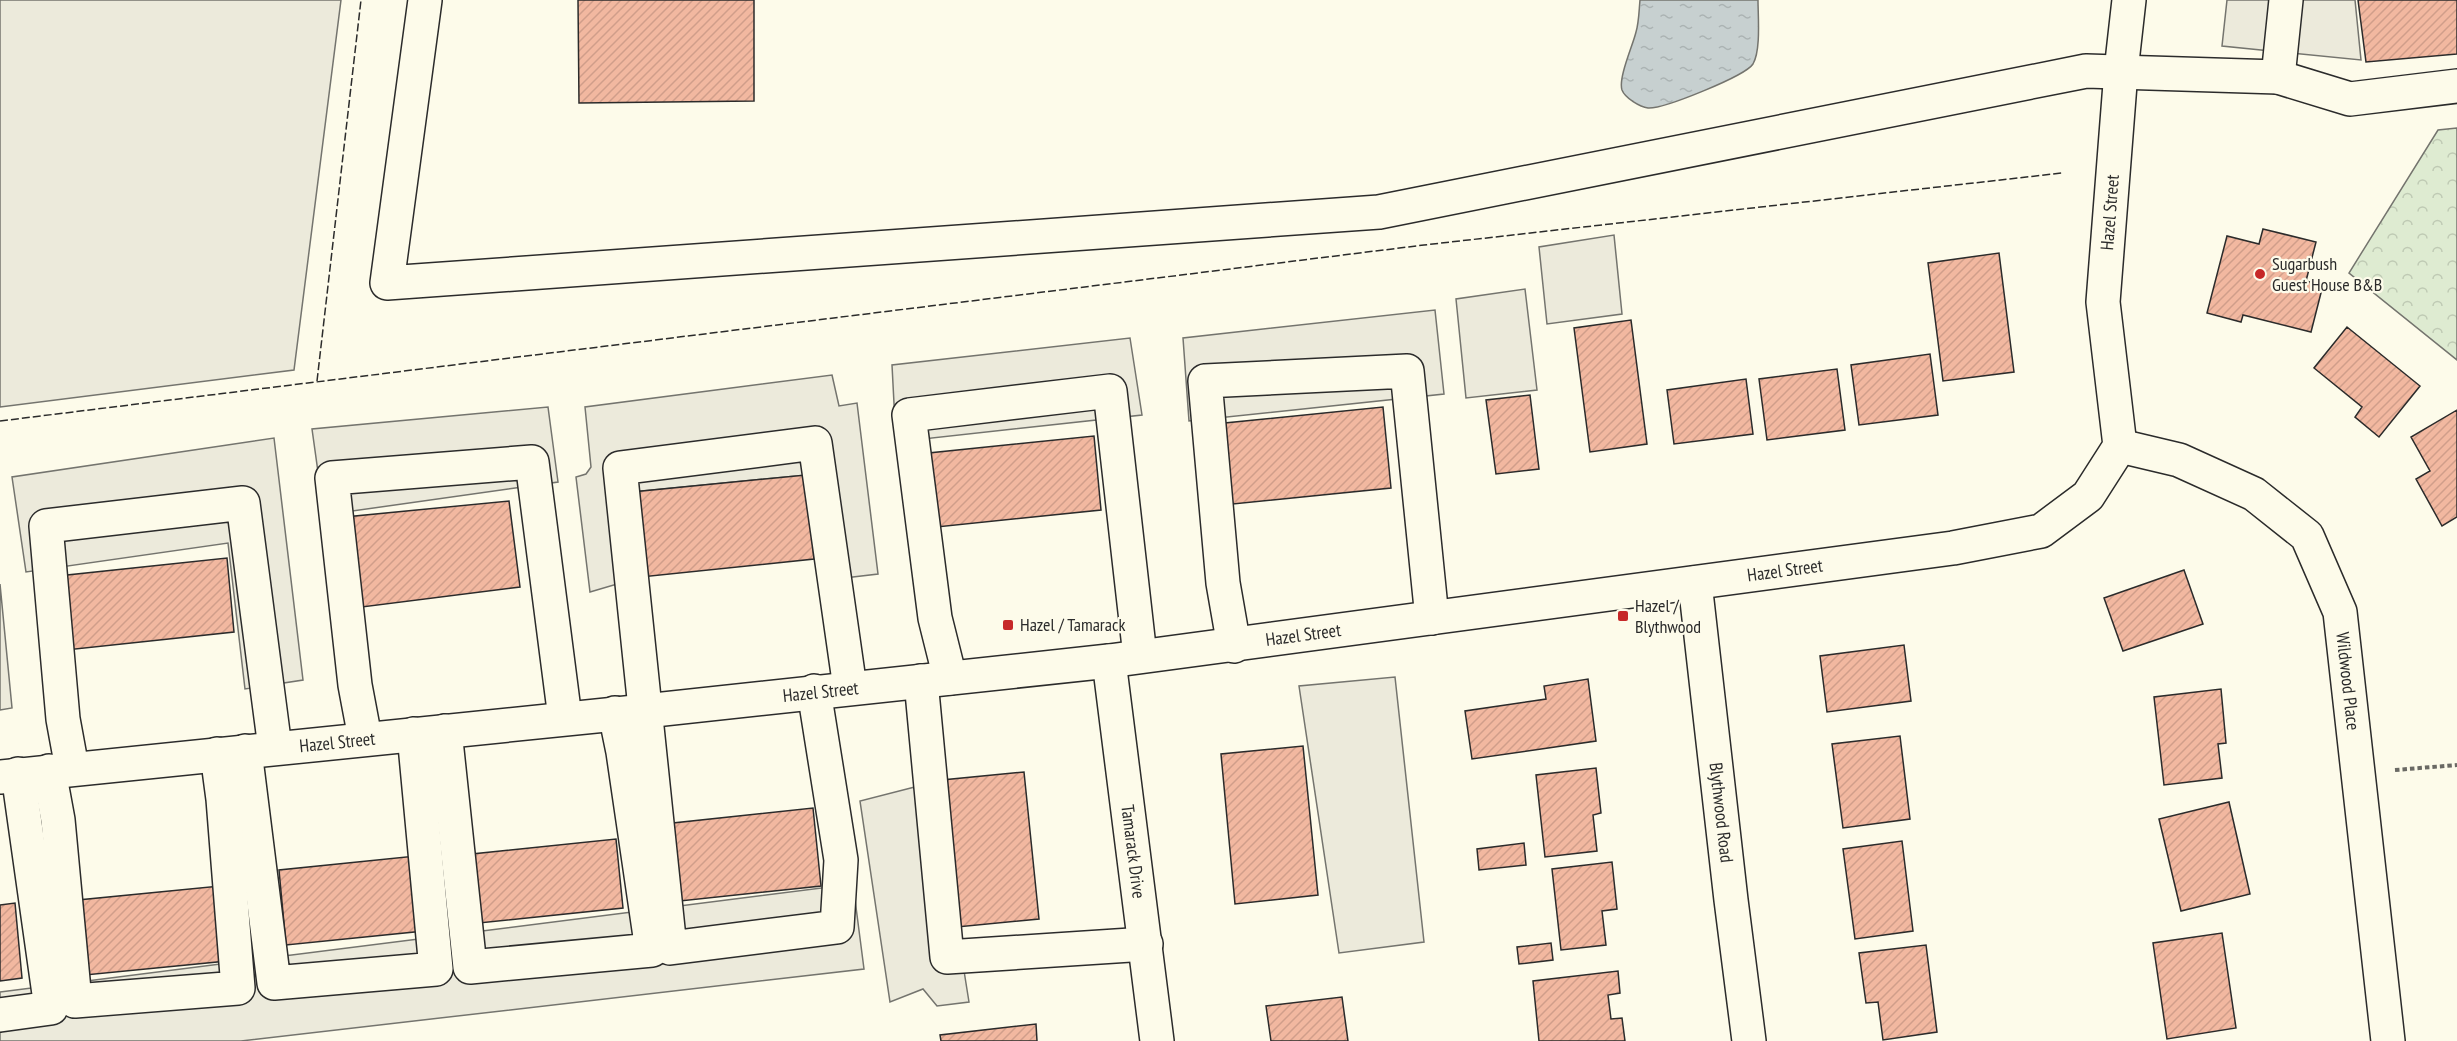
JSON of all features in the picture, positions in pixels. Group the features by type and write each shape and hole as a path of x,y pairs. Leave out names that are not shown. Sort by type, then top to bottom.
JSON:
{"street":[{"path":"425,0 387,283 1379,212 2086,71 2278,77 2350,99 2457,86"},
{"name":"Hazel Street","path":"35,773 936,680 1234,646 1953,548 2041,531 2088,496 2120,446 2103,302 2121,71 2129,0"},
{"path":"2278,77 2286,0"},
{"path":"1234,646 1223,583 1205,381 1407,371 1432,618"},
{"name":"Tamarack Drive","path":"936,680 935,618 909,415 1110,391 1124,658 1146,944 1157,1041"},
{"path":"814,691 841,860 837,927 670,948 630,712 620,468 814,443 850,688"},
{"name":"Wildwood Place","path":"2120,446 2179,460 2254,494 2307,536 2340,612 2388,1041"},
{"path":"365,738 355,685 332,478 532,462 565,718"},
{"path":"0,1015 51,1008 35,773 63,719 46,526 243,503 246,751 274,983 436,969 429,732"},
{"name":"Blythwood Road","path":"1695,583 1749,1041"},
{"path":"936,680 947,957 1146,944"},
{"path":"429,732 470,967 652,950 623,752 630,712"},
{"path":"35,773 58,820 75,1001 238,988 223,799 246,751"}],"path":[{"path":"2358,773 2457,765"}],"green space":[{"path":"2457,128 2457,360 2349,273 2438,130"}],"shaded area":[{"path":"0,0 341,0 294,370 0,407"},
{"path":"2227,0 2355,0 2361,60 2222,46"},
{"path":"1614,235 1622,314 1547,324 1539,247"},
{"path":"1525,289 1537,390 1466,398 1456,299"},
{"path":"1435,310 1444,394 1189,421 1183,338"},
{"path":"1130,338 1142,415 896,442 892,365"},
{"path":"832,375 839,406 857,403 878,574 836,579 814,559 806,475 633,492 641,577 590,592 576,477 586,474 591,467 585,407"},
{"path":"548,407 558,482 324,515 312,429"},
{"path":"274,438 303,680 245,689 228,543 26,572 12,477"},
{"path":"0,584 12,708 0,710"},
{"path":"1395,677 1424,942 1339,953 1299,686"},
{"path":"942,780 957,927 969,1002 937,1006 923,989 890,1002 860,801"},
{"path":"853,884 864,969 241,1041 0,1041 0,992"}],"water":[{"path":"1640,0 1758,0 1758,42 1753,64 1735,76 1686,98 1657,107 1648,108 1637,104 1629,99 1621,85 1637,28"}],"building":[{"path":"578,0 754,0 754,101 579,103"},
{"path":"2358,0 2457,0 2457,54 2366,62"},
{"path":"2263,229 2316,242 2306,281 2323,285 2311,332 2243,315 2241,322 2207,313 2227,236 2259,244"},
{"path":"1999,253 2014,372 1943,381 1928,263"},
{"path":"1631,320 1647,444 1590,452 1574,328"},
{"path":"2347,327 2420,386 2379,437 2355,417 2362,407 2314,368"},
{"path":"1930,354 1938,415 1859,425 1851,365"},
{"path":"1837,369 1845,430 1767,440 1759,379"},
{"path":"1746,379 1753,434 1674,444 1667,390"},
{"path":"1530,395 1539,469 1496,474 1486,400"},
{"path":"1383,407 1391,488 1223,505 1215,424"},
{"path":"2457,410 2457,517 2442,526 2416,479 2430,471 2411,437"},
{"path":"1094,436 1101,510 927,528 919,454"},
{"path":"806,475 814,559 641,577 632,492"},
{"path":"509,501 520,587 354,608 345,517"},
{"path":"227,558 234,632 66,650 58,576"},
{"path":"2184,570 2203,624 2123,651 2104,598"},
{"path":"1904,645 1911,701 1827,712 1820,656"},
{"path":"1588,679 1596,741 1472,759 1465,711 1546,699 1544,686"},
{"path":"2221,689 2226,743 2218,744 2222,778 2164,785 2154,697"},
{"path":"1900,736 1910,819 1843,828 1832,744"},
{"path":"1303,746 1318,895 1235,904 1221,754"},
{"path":"1596,768 1601,813 1593,815 1597,851 1545,857 1536,775"},
{"path":"1024,772 1039,919 957,927 942,780"},
{"path":"2229,802 2250,894 2181,911 2159,819"},
{"path":"813,808 821,886 680,901 673,823"},
{"path":"616,839 623,908 479,923 472,854"},
{"path":"1902,841 1913,931 1855,939 1843,849"},
{"path":"1524,843 1526,865 1479,870 1477,849"},
{"path":"416,856 424,931 286,945 279,870"},
{"path":"1612,862 1617,909 1602,911 1606,945 1561,950 1552,869"},
{"path":"220,886 227,961 85,975 78,900"},
{"path":"15,903 22,978 0,981 0,905"},
{"path":"2222,933 2236,1028 2167,1039 2153,943"},
{"path":"1551,943 1553,960 1519,964 1517,947"},
{"path":"1926,945 1937,1032 1883,1040 1878,1002 1866,1003 1859,953"},
{"path":"1618,971 1620,993 1608,995 1611,1019 1622,1018 1625,1041 1539,1041 1533,981"},
{"path":"1342,997 1348,1041 1271,1041 1266,1006"},
{"path":"1036,1024 1037,1041 941,1041 940,1035"}],"fence":[{"path":"317,381 361,0"},
{"path":"0,421 1424,245 2062,173"}],"place":[{"name":"Sugarbush Guest House B&B","path":"2260,274"},
{"name":"Hazel / Blythwood","path":"1623,616"},
{"name":"Hazel / Tamarack","path":"1008,625"}]}
